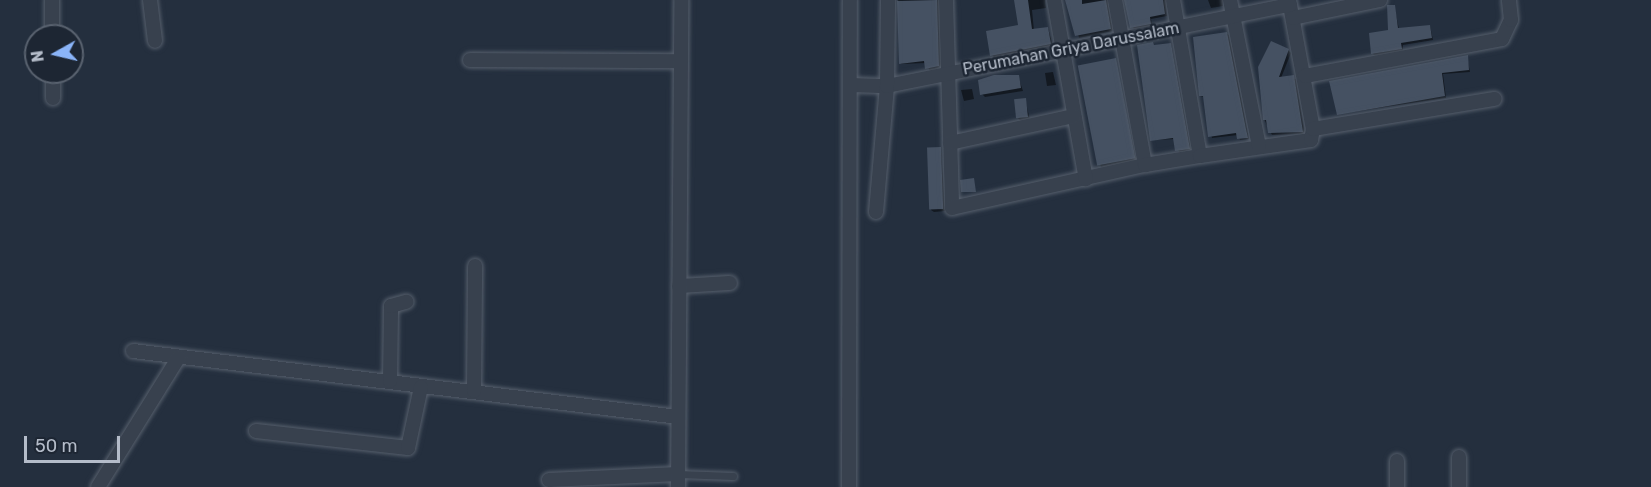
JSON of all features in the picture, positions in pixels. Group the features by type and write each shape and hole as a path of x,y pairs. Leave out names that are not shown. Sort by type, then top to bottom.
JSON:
{"street":[{"path":"52,0 52,24"},
{"path":"150,0 155,41"},
{"path":"549,480 681,477 678,417 689,285 681,0"},
{"path":"850,0 870,86 876,213"},
{"path":"849,487 870,86 888,0"},
{"path":"947,0 954,209 1145,165 1259,146 1311,140 1313,129 1305,76 1291,8"},
{"path":"1054,0 1086,178"},
{"path":"1115,0 1145,165"},
{"path":"1173,0 1200,156"},
{"path":"1230,0 1259,146"},
{"name":"Perumahan Griya Darussalam","path":"870,86 948,74 1233,16 1380,0"},
{"path":"1305,76 1502,39 1511,20 1509,0"},
{"path":"470,60 681,61"},
{"path":"52,84 53,98"},
{"path":"1313,129 1495,99"},
{"path":"950,143 1074,116"},
{"path":"474,391 475,266"},
{"path":"689,285 730,283"},
{"path":"390,381 391,306 406,302"},
{"path":"133,351 678,417"},
{"path":"98,487 179,357"},
{"path":"256,431 408,448 421,387"},
{"path":"1459,457 1459,487"},
{"path":"1397,461 1397,487"}],"lane":[{"path":"681,477 734,476"}],"building":[{"path":"937,0 939,66 925,69 924,61 899,64 897,1"},
{"path":"1014,0 1028,0 1032,29 1048,27 1051,44 990,56 986,31 1018,25"},
{"path":"1065,0 1082,0 1082,4 1106,0 1111,29 1075,36"},
{"path":"1124,0 1163,0 1165,14 1150,17 1151,24 1130,28"},
{"path":"1387,5 1395,5 1398,28 1430,25 1432,38 1401,43 1402,49 1371,54 1369,33 1388,30"},
{"path":"1227,32 1248,138 1237,139 1236,133 1208,137 1203,96 1199,96 1193,37"},
{"path":"1271,41 1289,49 1279,77 1294,75 1303,132 1268,133 1266,120 1263,120 1258,67"},
{"path":"1153,42 1154,45 1171,43 1190,149 1175,151 1173,138 1150,141 1137,45"},
{"path":"1468,55 1469,70 1442,73 1445,96 1337,115 1329,81"},
{"path":"1116,58 1135,158 1097,166 1078,65"},
{"path":"994,75 1019,75 1021,88 980,95 978,80"},
{"path":"1026,98 1028,117 1016,118 1014,99"},
{"path":"927,147 941,147 943,209 929,209"},
{"path":"974,178 976,192 961,192 960,180"}]}
